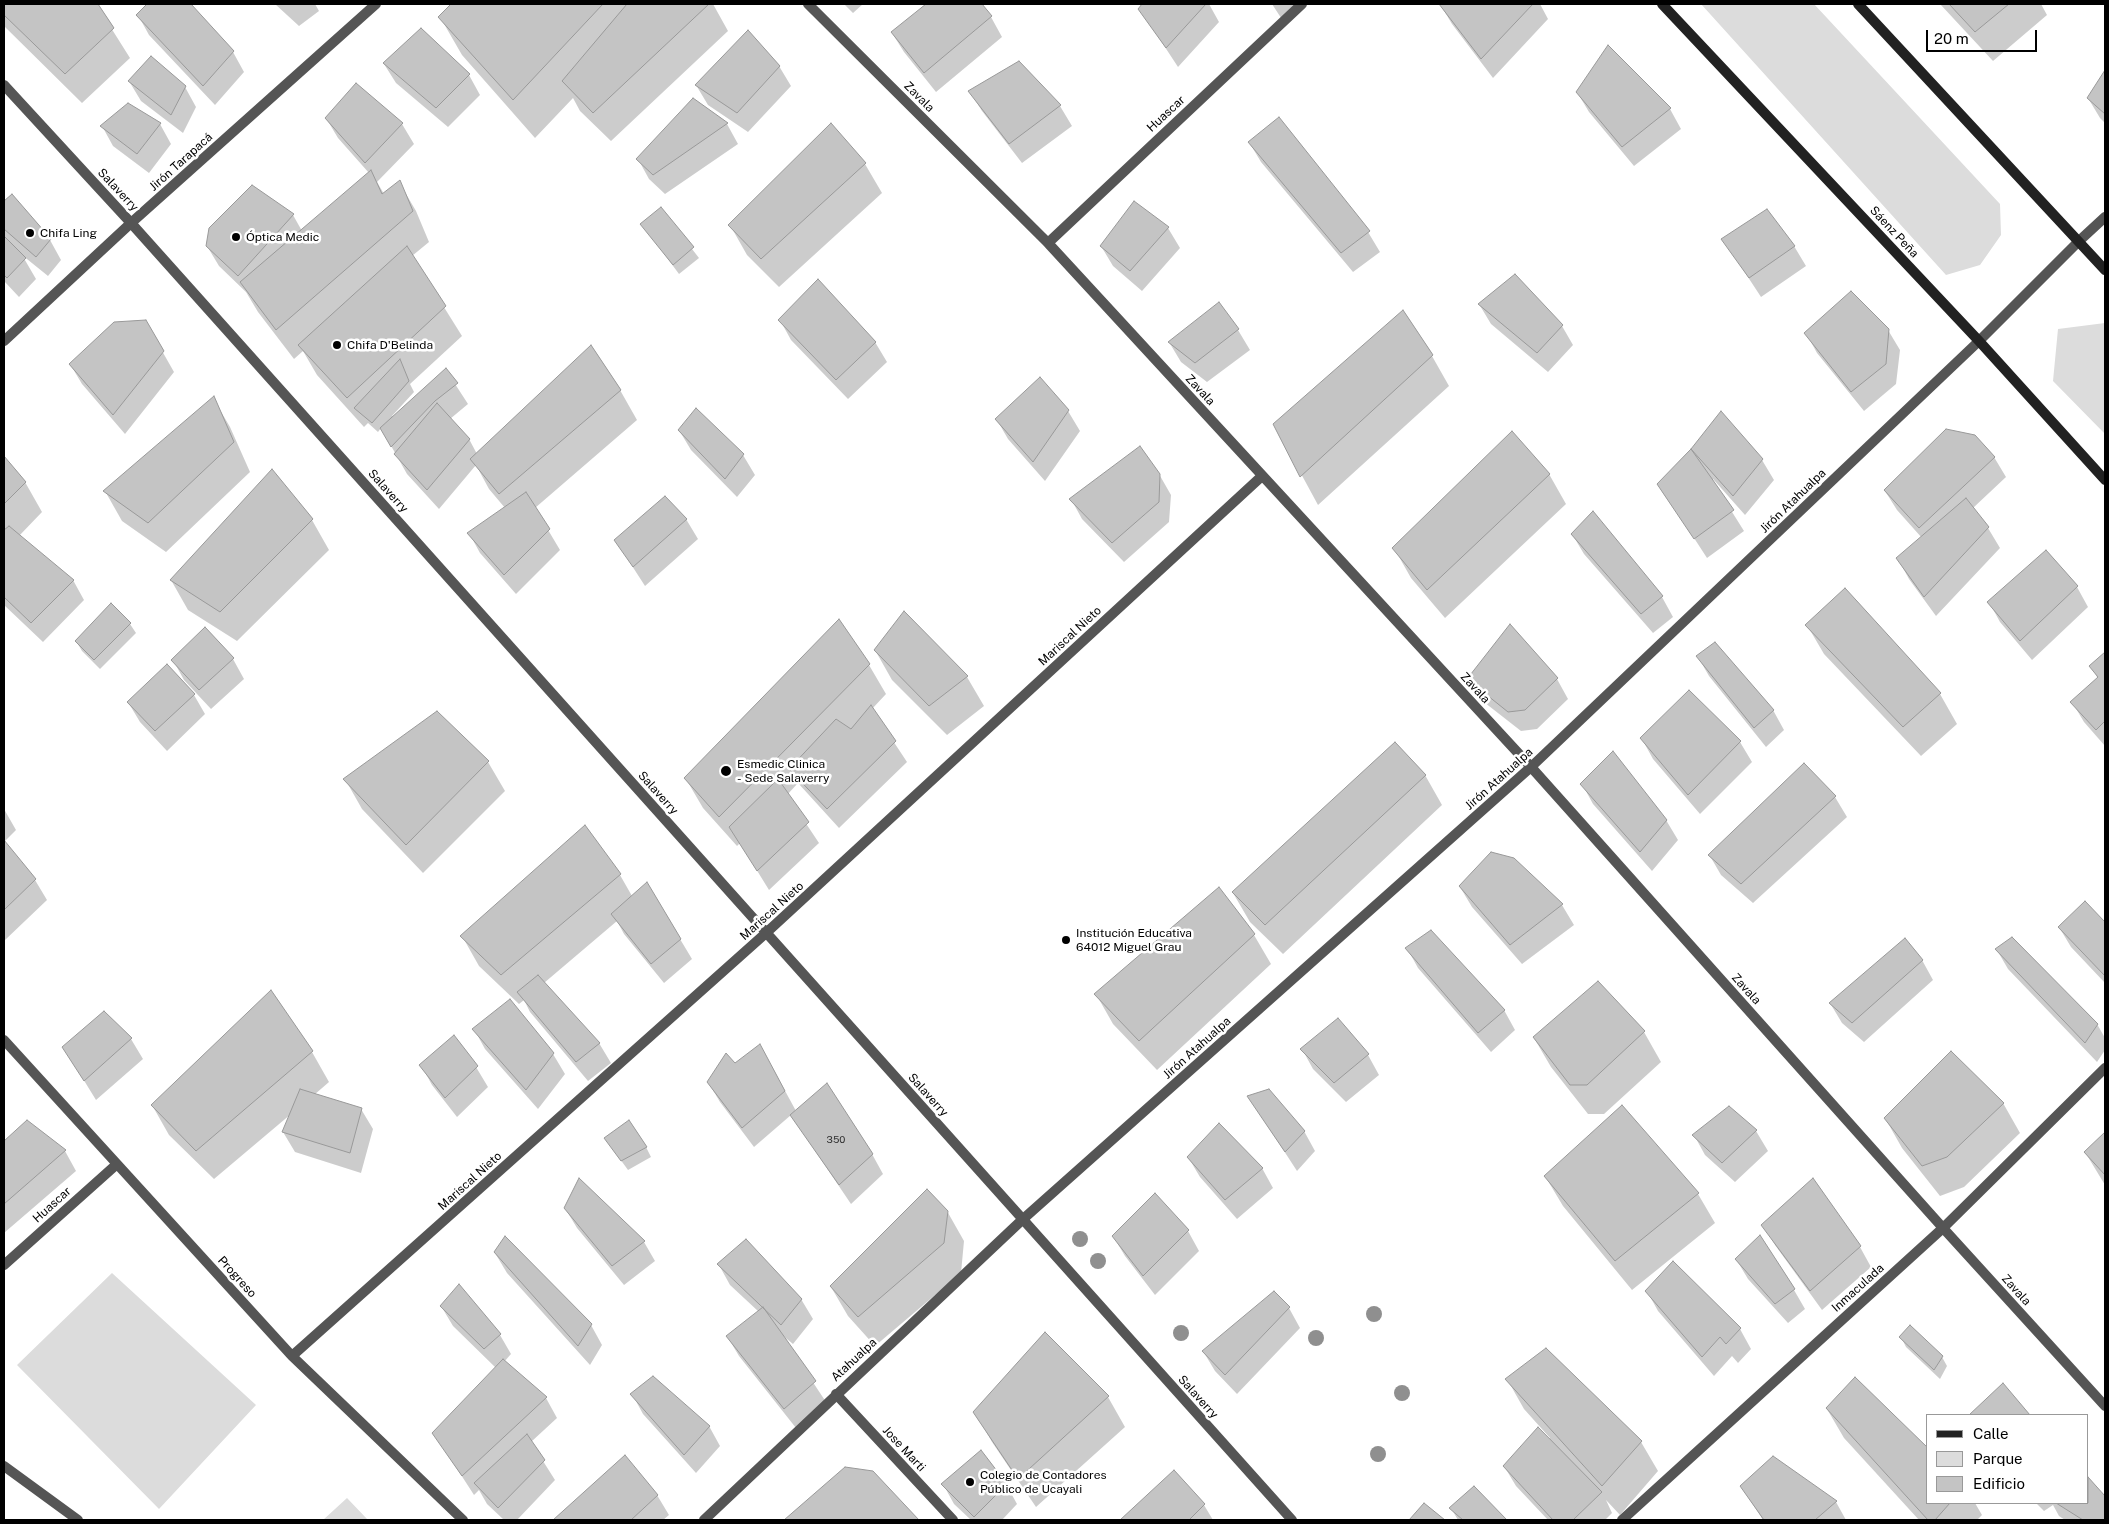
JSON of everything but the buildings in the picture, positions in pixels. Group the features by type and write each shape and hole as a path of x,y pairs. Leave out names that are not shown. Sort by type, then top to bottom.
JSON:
{"main road":[{"name":"Sáenz Peña","path":"1662,4 1979,341 2105,480"},
{"path":"1858,4 2105,270"}],"street":[{"name":"Jirón Tarapacá","path":"4,341 131,223 376,4"},
{"name":"Zavala","path":"808,4 1048,243 1531,767 1943,1228 2105,1406"},
{"name":"Huascar","path":"1048,243 1302,4"},
{"name":"Salaverry","path":"4,85 131,223 1292,1520"},
{"name":"Jirón Atahualpa","path":"1022,1220 1531,767 1979,341 2105,217"},
{"name":"Mariscal Nieto","path":"292,1356 766,933 1262,476"},
{"name":"Progreso","path":"4,1040 292,1356 463,1520"},
{"name":"Inmaculada","path":"1622,1520 1943,1228 2105,1068"},
{"name":"Huascar","path":"4,1265 117,1164"},
{"name":"Atahualpa","path":"704,1520 1022,1220"},
{"name":"Jose Marti","path":"836,1394 953,1520"},
{"path":"4,1466 78,1520"}],"green space":[{"path":"1701,4 1814,4 2000,204 2001,235 1980,265 1946,275"},
{"path":"2105,323 2105,434 2053,381 2058,329"},
{"path":"112,1273 256,1405 159,1509 17,1365"},
{"path":"347,1498 368,1520 323,1520"}],"place":[{"name":"Chifa Ling","path":"30,233"},
{"name":"Óptica Medic","path":"236,237"},
{"name":"Chifa D'Belinda","path":"337,345"},
{"name":"Esmedic Clinica - Sede Salaverry","path":"726,771"},
{"name":"Institución Educativa 64012 Miguel Grau","path":"1066,940"},
{"name":"Colegio de Contadores Público de Ucayali","path":"970,1482"}]}
